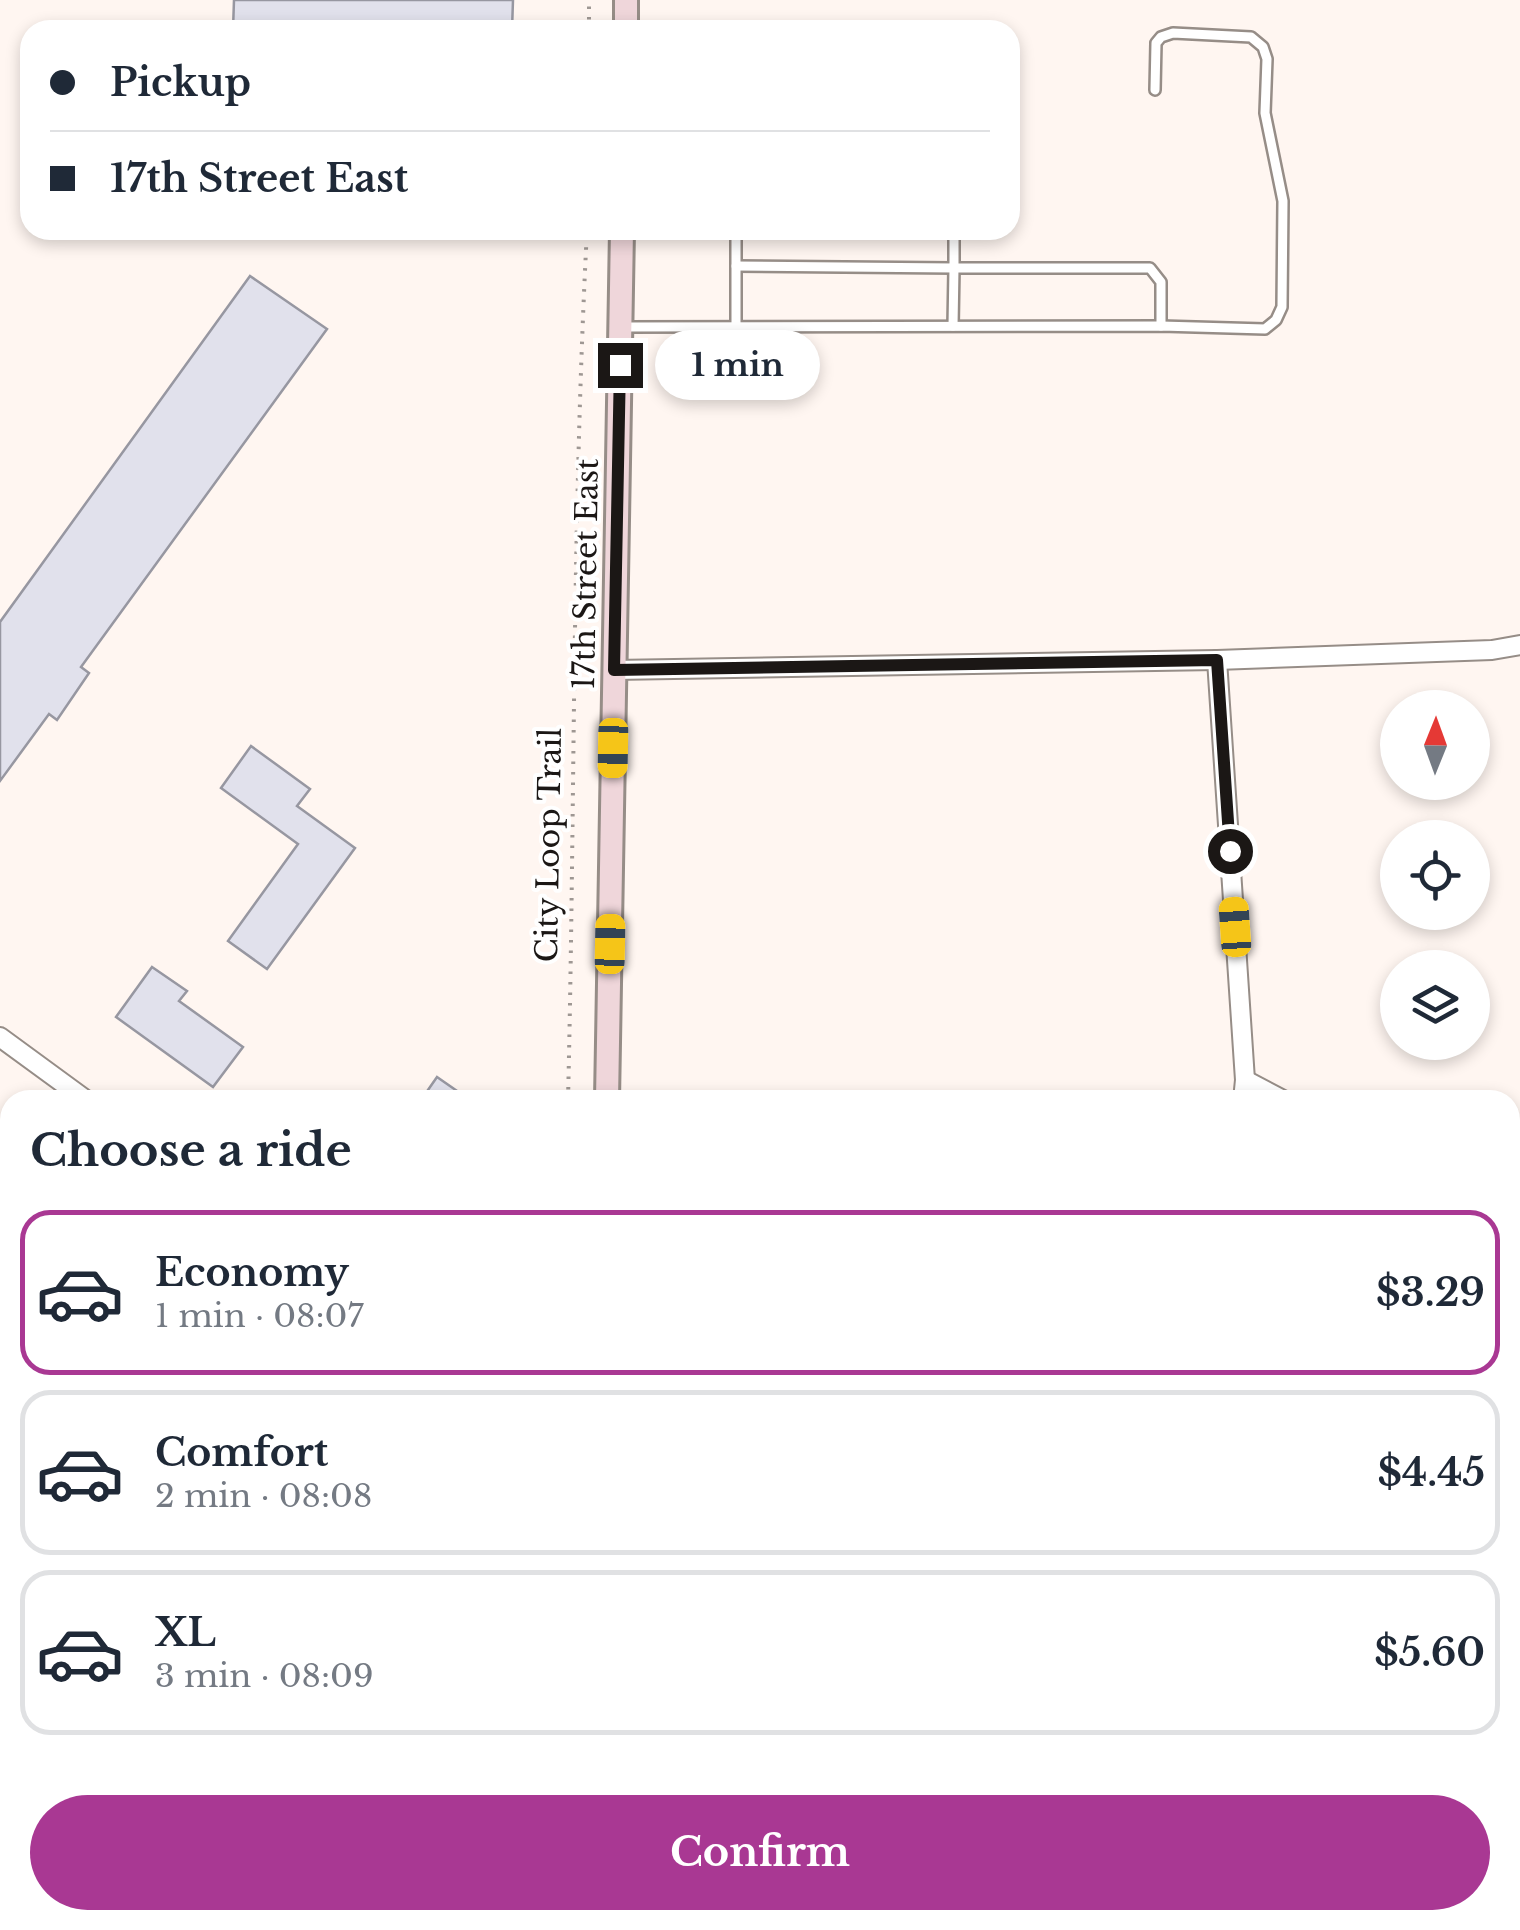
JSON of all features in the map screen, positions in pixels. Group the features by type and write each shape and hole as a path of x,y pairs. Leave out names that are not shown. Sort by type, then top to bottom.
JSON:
{"main road":[{"name":"17th Street East","path":"608,1090 622,240"}],"street":[{"path":"614,670 1217,660 1492,650 1520,645"},
{"path":"1217,660 1244,1090"},
{"path":"0,1037 72,1090"},
{"path":"1245,1080 1264,1090"}],"lane":[{"path":"620,326 1265,328 1276,320 1282,307 1283,201 1265,113 1267,59 1263,47 1250,37 1173,33 1161,37 1156,42 1155,90"},
{"path":"736,240 736,326"},
{"path":"953,326 954,240"},
{"path":"736,266 1150,268 1161,282 1161,326"}],"path":[{"name":"City Loop Trail","path":"568,1090 575,562 587,240"}],"building":[{"path":"234,0 513,0 512,20 233,20"},
{"path":"250,276 327,329 81,667 89,673 57,720 49,714 0,781 0,622"},
{"path":"251,746 310,789 297,806 355,848 267,969 228,941 298,844 221,788"},
{"path":"152,967 187,991 179,1001 243,1047 213,1087 116,1017"},
{"path":"437,1077 456,1090 428,1090"}],"route":[{"path":"620,365 614,670 1217,660 1230,851"}]}
